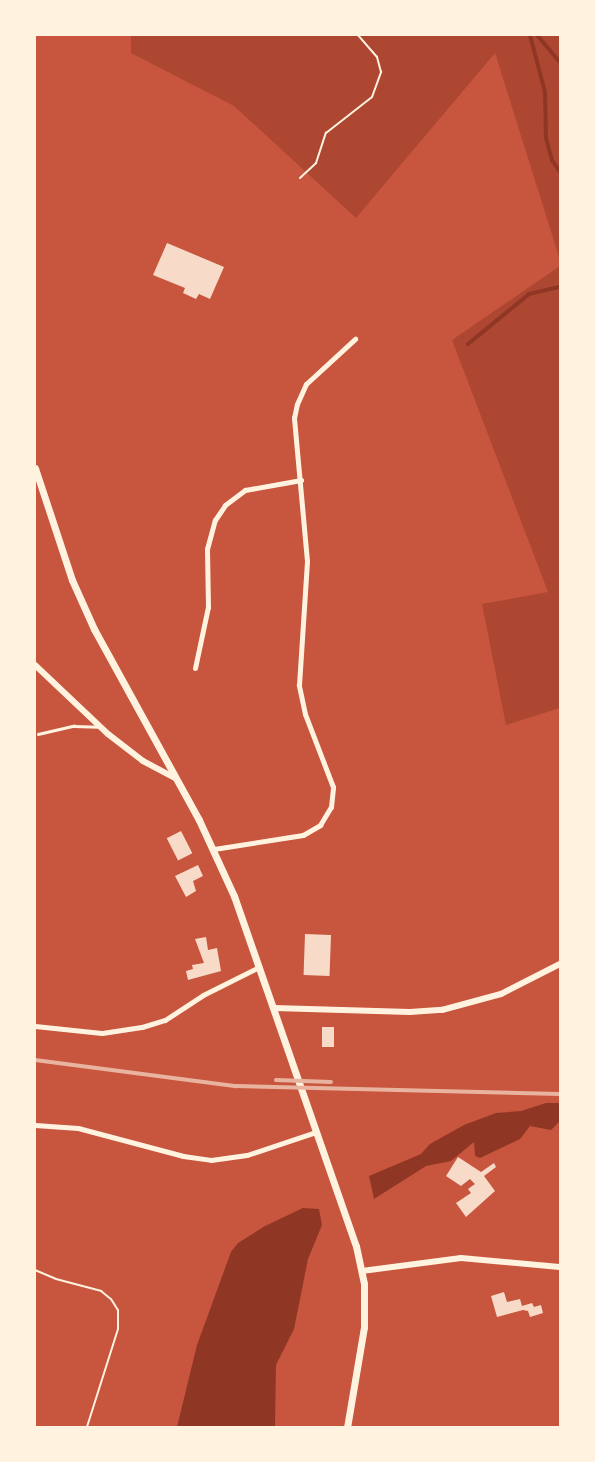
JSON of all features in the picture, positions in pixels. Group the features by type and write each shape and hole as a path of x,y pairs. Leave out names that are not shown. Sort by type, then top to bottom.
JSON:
{"main road":[{"path":"35,468 72,580 94,628 214,850 274,1008 362,1271 363,1341 347,1427"}],"street":[{"path":"214,850 303,835 320,825 331,807 333,787 305,714 300,685 307,593 306,528 294,426 299,396 311,379 355,339"},
{"path":"195,668 208,607 207,549 215,520 225,505 245,490 301,480"},
{"path":"35,665 101,728 143,761 175,778"},
{"path":"274,1008 410,1012 442,1010 501,994 560,964"},
{"path":"35,1026 102,1033 142,1027 165,1020 203,995 259,966"},
{"path":"35,1124 78,1128 183,1156 211,1160 247,1155 316,1132"},
{"path":"362,1271 461,1258 560,1268"}],"lane":[{"path":"38,734 74,726 101,728"}],"path":[{"path":"300,178 316,163 326,133 372,97 381,72 377,57 358,35"},
{"path":"35,1275 36,1271 100,1291 111,1299 118,1310 118,1329 87,1427"}],"shaded area":[{"path":"131,35 560,35 560,260 495,53 356,218 234,106 131,53"},
{"path":"560,266 560,708 506,725 482,604 548,592 452,340"},
{"path":"546,1103 560,1103 560,1121 551,1130 530,1126 520,1139 480,1158 475,1156 474,1142 451,1161 426,1166 374,1199 369,1176 421,1154 430,1144 464,1125 496,1113 521,1111"},
{"path":"303,1208 319,1209 322,1225 308,1259 294,1329 276,1365 275,1427 177,1427 197,1345 231,1252 238,1243 265,1226"}],"building":[{"path":"167,243 224,267 210,299 199,294 196,299 183,293 185,288 153,275"},
{"path":"181,831 192,853 178,861 167,838"},
{"path":"198,865 203,876 193,881 196,891 186,897 175,876"},
{"path":"305,934 331,935 330,976 304,975"},
{"path":"206,937 208,950 217,948 221,971 188,980 186,971 193,969 192,965 204,963 195,939"},
{"path":"322,1027 334,1027 334,1047 322,1047"},
{"path":"458,1157 481,1172 494,1163 496,1167 484,1176 495,1191 466,1217 456,1203 471,1193 468,1189 475,1184 470,1179 461,1186 446,1176"},
{"path":"504,1292 507,1302 520,1299 522,1306 532,1303 534,1307 541,1305 543,1313 530,1317 528,1311 523,1310 497,1317 491,1296"}],"waterway":[{"path":"530,35 545,92 546,138 552,160 560,172"},
{"path":"537,35 560,62"},
{"path":"468,344 529,294 560,287"}],"railway":[{"path":"35,1060 236,1086 560,1094"},
{"path":"276,1080 331,1082"}]}
